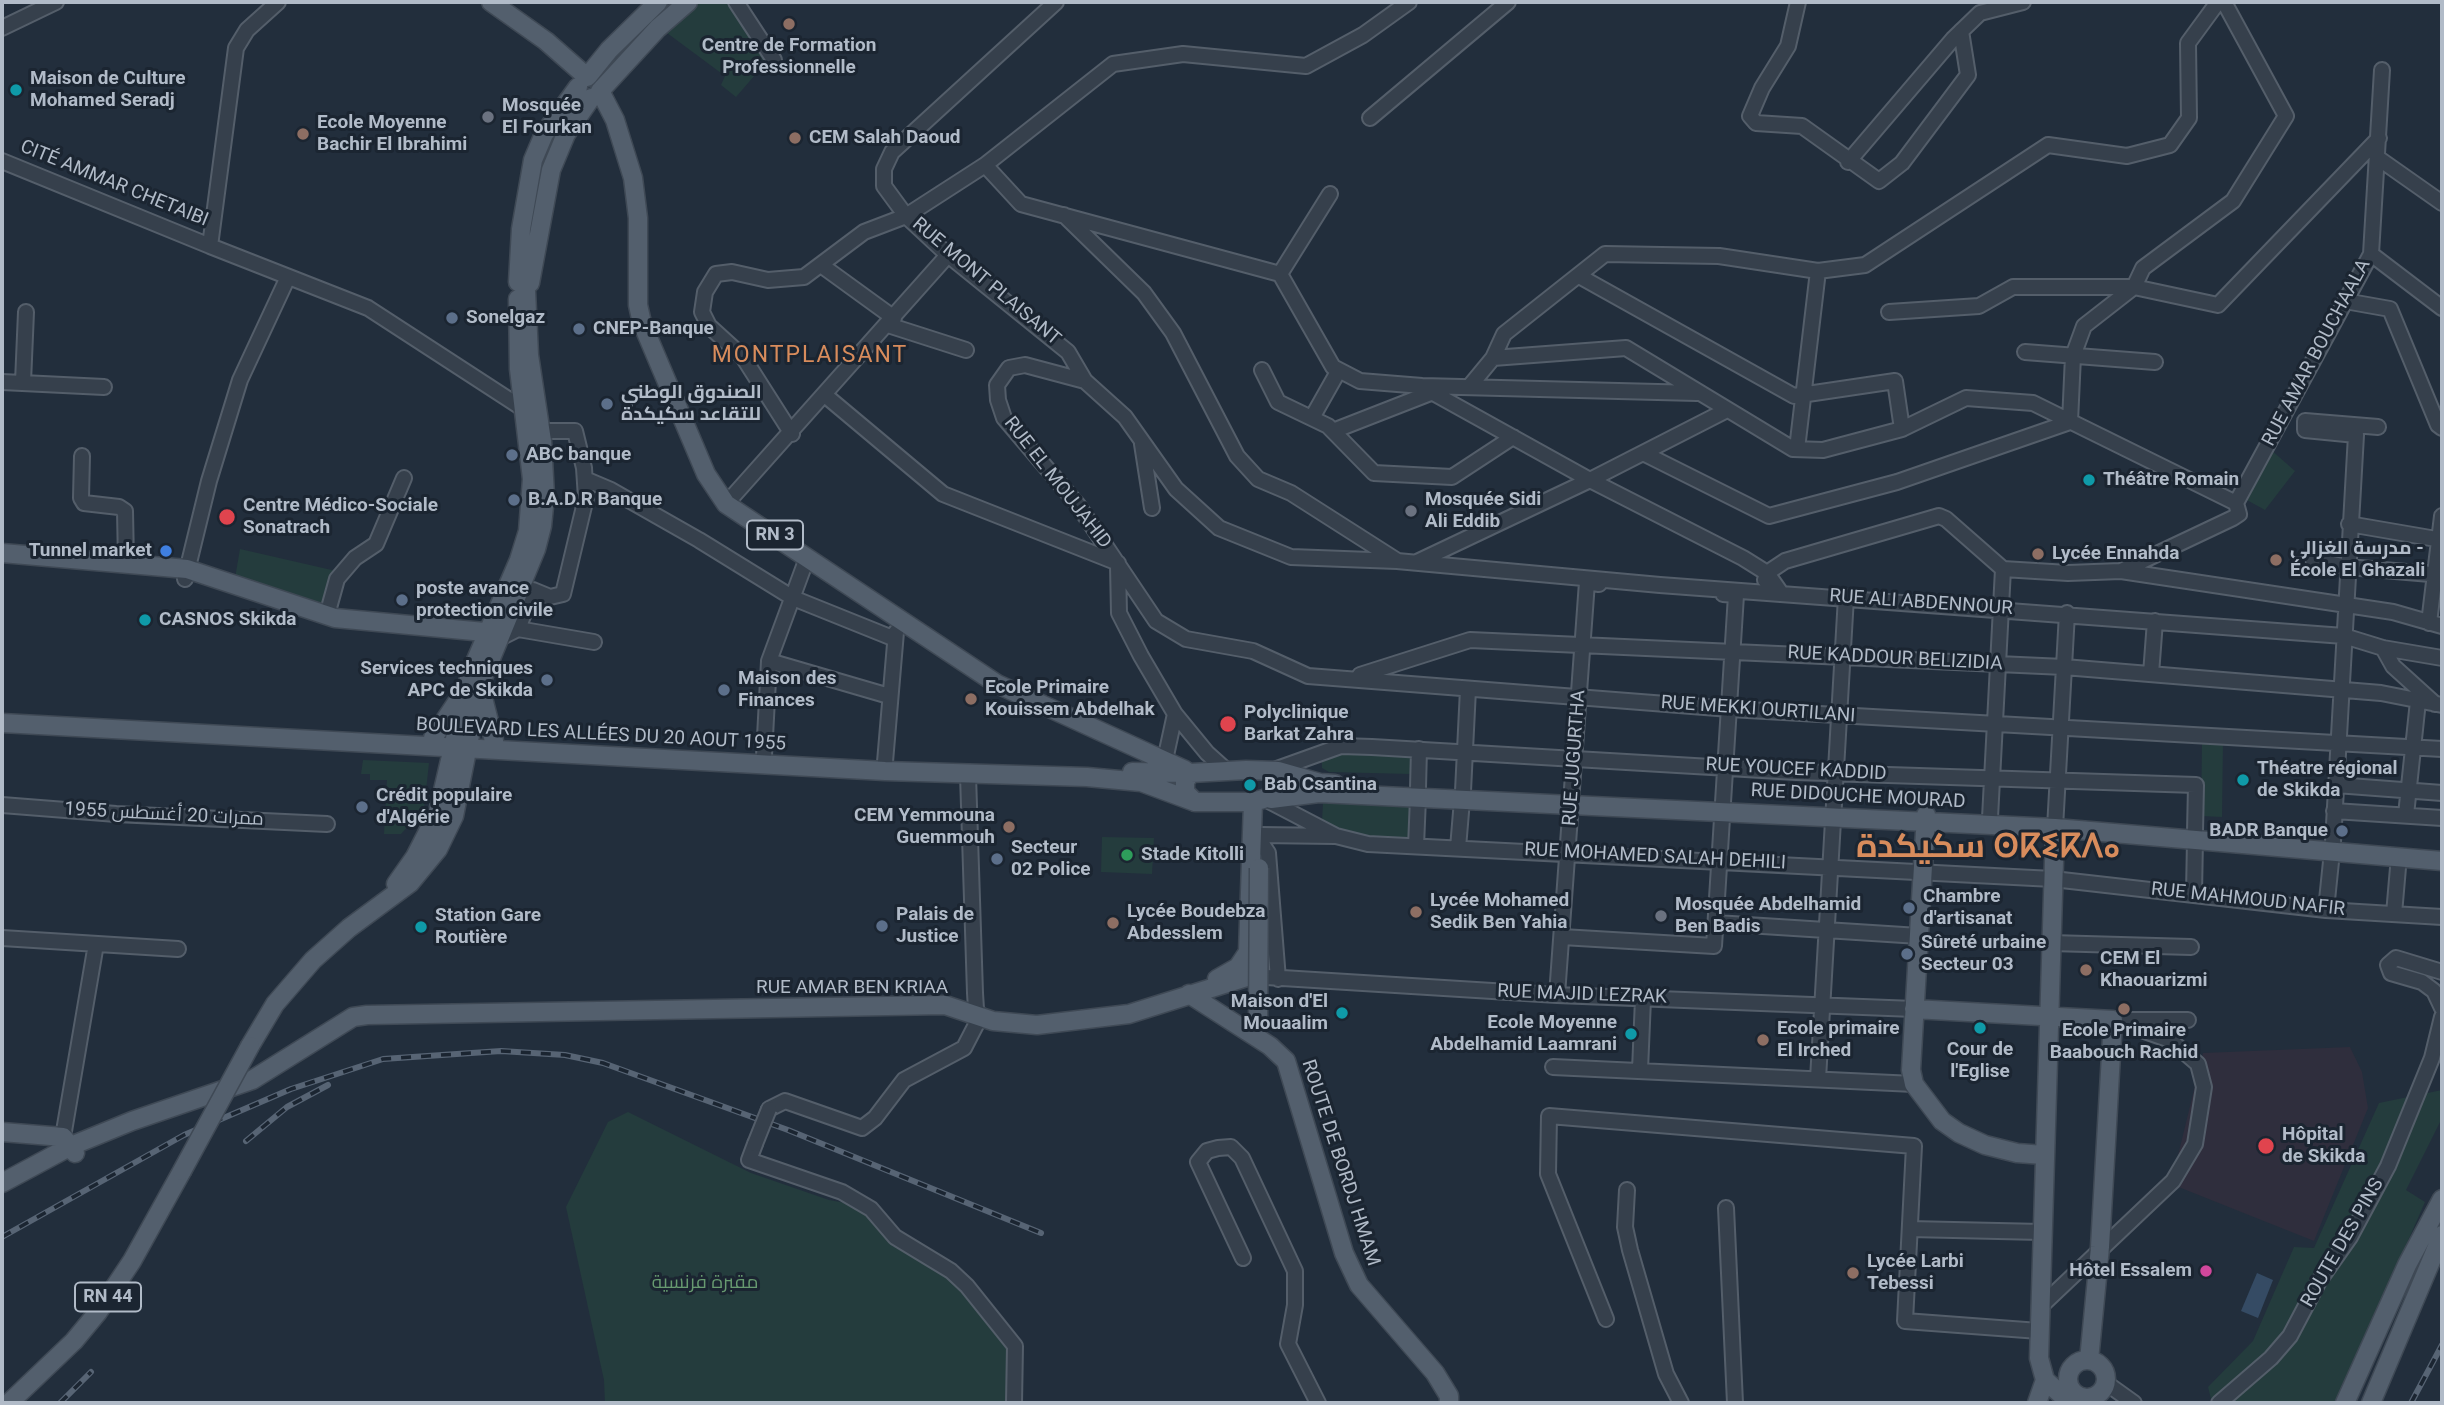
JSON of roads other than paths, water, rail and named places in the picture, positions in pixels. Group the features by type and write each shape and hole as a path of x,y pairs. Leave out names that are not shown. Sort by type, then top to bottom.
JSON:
{"main road":[{"path":"590,87 640,11 658,2"},
{"path":"456,775 431,742 475,679 498,636 536,549 545,496 541,431 523,290 521,229 533,160 544,134 590,87 688,2"},
{"name":"RN 3","path":"501,5 571,64 590,87 618,133 636,190 638,304 642,323 706,474 726,504 898,621 997,684 1162,765 1191,773"},
{"path":"498,636 528,531 531,479 517,342 523,290"},
{"path":"2,553 126,562 186,574 327,615 401,629"},
{"path":"2,564 186,574 332,627 498,636"},
{"path":"456,775 471,755 469,744 475,679"},
{"path":"456,775 469,744 475,679"},
{"name":"BOULEVARD LES ALLÉES DU 20 AOUT 1955","path":"2,714 431,742"},
{"name":"BOULEVARD LES ALLÉES DU 20 AOUT 1955","path":"2,723 431,742 968,775 1141,782 1190,797"},
{"name":"BOULEVARD LES ALLÉES DU 20 AOUT 1955","path":"469,744 885,762 1162,765"},
{"path":"1162,765 1190,797"},
{"path":"1263,800 1280,794 1287,784 1285,775 1276,771"},
{"name":"RUE DIDOUCHE MOURAD","path":"1191,773 1276,771 1320,783 1418,793"},
{"path":"1190,797 1185,781 1191,773"},
{"name":"RN 44","path":"9,1403 74,1341 98,1312 132,1261 271,1009 300,974 337,938 410,883 438,849 454,816 456,775"},
{"name":"RUE DIDOUCHE MOURAD","path":"1190,797 1263,800 1319,793 1418,793 2055,825 2332,846 2442,851"},
{"path":"1263,800 1258,1024 1270,1046"},
{"path":"1189,994 1238,967 1248,952 1263,800"},
{"path":"1926,818 1911,1070 1914,1084 1942,1121 1959,1133 2017,1153 2044,1155"},
{"name":"RUE DIDOUCHE MOURAD","path":"1926,818 1990,818 2055,825"},
{"path":"2055,825 2039,1358 2045,1380 2066,1398 2089,1398 2100,1393 2106,1383 2101,1365 2089,1360 2078,1362 2070,1370 2066,1398"},
{"name":"RUE DIDOUCHE MOURAD","path":"2332,846 2442,861"},
{"path":"980,1017 1008,1024 1037,1025 1129,1014 1250,976"},
{"name":"ROUTE DE BORDJ HMAM","path":"1189,994 1270,1046 1286,1061 1344,1253 1359,1285 1435,1373 1449,1396 1449,1403"},
{"name":"RUE AMAR BEN KRIAA","path":"70,1145 233,1088 297,1054 354,1017 379,1013 944,1005 980,1017"},
{"path":"1914,1009 2113,1020 2101,1247 2089,1360"},
{"name":"RUE AMAR BEN KRIAA","path":"297,1054 357,1029 380,1025 559,1025 980,1017"},
{"path":"2,1132 70,1145"},
{"path":"2,1183 70,1145"},
{"path":"2,1193 70,1145"},
{"path":"2345,1403 2394,1292 2442,1199"},
{"path":"2371,1403 2423,1274 2442,1235"},
{"path":"2407,1265 2414,1275 2423,1274"},
{"path":"2394,1292 2403,1291 2414,1299"},
{"path":"2353,1403 2403,1296 2396,1321 2360,1403"},
{"path":"2037,1403 2045,1380"}],"street":[{"path":"2,28 56,2"},
{"name":"CITÉ AMMAR CHETAIBI","path":"210,246 236,48 247,30 278,2"},
{"path":"736,2 774,61"},
{"name":"RUE MONT PLAISANT","path":"1056,2 892,152 884,169 884,186 906,216 948,255 1068,352 1085,381 1125,417 1176,489 1219,528 1291,557 1397,561"},
{"path":"792,434 743,357 709,326 702,312 705,292 716,274 732,272 768,280 804,277 864,232 906,216 985,165 1113,64 1183,54 1306,66 1363,36 1409,2"},
{"path":"1370,118 1508,2"},
{"path":"1798,2 1788,46 1762,88 1750,116 1756,123 1802,126 1848,162 1879,181 1902,163 1968,75 1961,31"},
{"path":"1848,162 1961,31 1980,13 2023,2"},
{"path":"1469,387 1493,358 1504,334 1605,254 1719,256 1818,271 1865,265 2048,145 2127,156 2170,145 2189,118 2188,43 2218,2"},
{"path":"2070,422 2073,356 2084,326 2134,287 2143,268 2233,201 2286,116 2224,2"},
{"name":"RUE AMAR BOUCHAALA","path":"2237,508 2371,254 2382,70"},
{"path":"1889,312 1979,306 2013,287 2134,287 2218,305 2379,138"},
{"path":"2378,158 2442,203"},
{"name":"CITÉ AMMAR CHETAIBI","path":"2,161 368,308 525,410"},
{"path":"985,165 1021,204 1280,274 1333,367 1360,381 1427,389 1469,387 1699,393"},
{"path":"1280,274 1330,194"},
{"path":"1064,215 1144,293 1166,323 1237,456 1258,479 1291,493 1397,561"},
{"path":"2371,254 2442,308"},
{"path":"726,504 826,396 948,255"},
{"path":"821,265 891,321 966,350"},
{"path":"1797,449 1818,271"},
{"path":"1579,276 1794,396 1895,381 1902,429"},
{"path":"186,574 209,481 240,380 288,277"},
{"path":"2345,301 2390,309 2438,425 2442,428"},
{"path":"23,383 26,312"},
{"path":"1493,358 1626,348 1725,411 1797,449 1823,450 1902,429 1966,398 2033,403 2237,508"},
{"path":"2025,352 2155,362"},
{"name":"RUE EL MOUJAHID","path":"1085,381 1025,365 1009,368 997,384 998,400 1004,418 1063,486 1118,563 1119,613 1175,713 1207,753 1227,771"},
{"path":"1262,370 1278,402 1313,416 1334,431 1374,473 1452,477 1513,437"},
{"path":"1313,416 1339,370"},
{"path":"2,382 104,387"},
{"path":"1334,431 1427,389"},
{"path":"1427,389 1590,480 1702,535 1767,573 1781,593"},
{"path":"826,396 943,494 1118,563"},
{"path":"1416,562 1645,454 1725,411"},
{"path":"1645,454 1769,516 1897,482 2070,422"},
{"path":"2326,910 2336,785 2356,435 2305,430 2305,422 2378,427"},
{"path":"498,636 533,590 550,597 562,594 586,498 575,431 541,431"},
{"path":"1141,438 1152,508"},
{"path":"82,456 81,498 84,503 125,511 126,562"},
{"path":"327,615 337,579 355,558 376,544 404,478"},
{"path":"585,479 611,490 699,540 793,598 895,639"},
{"path":"2121,571 2237,508"},
{"path":"1761,591 1767,573 1784,561 1939,516 1946,519 2003,569 2068,573 2121,571 2393,612 2436,624 2442,516"},
{"path":"2349,524 2441,539"},
{"path":"764,756 769,661 807,558"},
{"path":"2313,560 2348,567 2439,574"},
{"name":"RUE ALI ABDENNOUR","path":"1397,561 1654,584 2067,613 2344,636 2383,648 2442,658"},
{"name":"RUE MEKKI OURTILANI","path":"1118,563 1156,621 1179,636 1200,644 1253,651 1308,676 1730,709 2442,749"},
{"path":"1990,818 2003,569"},
{"name":"RUE JUGURTHA","path":"1558,995 1587,582 1642,588 1654,584"},
{"path":"1562,937 1714,946 1736,596 1667,590 1654,584"},
{"path":"1818,1079 1846,597"},
{"path":"2055,825 2067,613"},
{"path":"885,762 898,621"},
{"path":"2151,674 2155,621"},
{"path":"498,636 594,642"},
{"name":"RUE KADDOUR BELIZIDIA","path":"1352,678 1470,640 2064,667 2381,693 2439,704"},
{"path":"2383,648 2393,666 2439,704"},
{"path":"769,661 889,696"},
{"path":"1458,848 1468,689"},
{"path":"2406,815 2418,701"},
{"path":"1162,765 1175,713"},
{"name":"RUE YOUCEF KADDID","path":"1276,771 1341,747 1575,757 1836,774 2196,785 2195,836"},
{"path":"1416,846 1419,749"},
{"path":"968,775 975,993 976,1009 980,1017 964,1048 904,1080 874,1118 862,1128 785,1101 769,1109 748,1160 842,1192 870,1209 895,1237 951,1271 967,1286 1015,1346 1014,1403"},
{"path":"2336,785 2442,793"},
{"name":"RUE MOHAMED SALAH DEHILI","path":"1263,800 1351,842 2053,879"},
{"name":"ممرات 20 أغسطس 1955","path":"2,805 116,814 327,824"},
{"path":"2334,811 2442,818"},
{"path":"1278,979 1264,846 1336,836"},
{"path":"2194,894 2195,836"},
{"path":"2394,914 2399,856"},
{"name":"RUE MAHMOUD NAFIR","path":"2053,879 2326,910 2442,917"},
{"path":"1716,923 1919,936"},
{"path":"2,938 178,949"},
{"path":"2051,943 2191,947"},
{"path":"70,1145 96,944"},
{"path":"2442,972 2396,958 2388,965 2391,972 2422,982 2434,991 2442,1008"},
{"name":"RUE MAJID LEZRAK","path":"1250,976 1558,995 1914,1009"},
{"path":"958,1008 975,993"},
{"path":"1640,1070 1643,999"},
{"name":"ROUTE DES PINS","path":"2219,1403 2272,1358 2291,1336 2319,1281 2350,1237 2388,1166 2432,1058 2442,1017"},
{"path":"2113,1020 2188,1020"},
{"path":"2039,1308 2173,1181 2195,1144 2204,1087 2198,1064 2170,1040 2113,1020"},
{"path":"1553,1067 1914,1084"},
{"path":"1606,1319 1548,1174 1549,1116 1914,1146 1905,1321 2039,1331"},
{"path":"1242,1258 1198,1162 1207,1151 1218,1148 1231,1147 1242,1158 1295,1270 1295,1305 1288,1344 1318,1403"},
{"path":"1627,1190 1625,1227 1630,1250 1666,1374 1681,1403"},
{"path":"1726,1208 1735,1403"},
{"path":"1910,1229 2042,1232"},
{"path":"2106,1383 2134,1403"}],"water":[{"path":"2257,1273 2273,1280 2258,1318 2241,1311"}],"tunnel":[{"path":"526,261 539,177 561,123 590,86 672,2"},
{"path":"2403,1296 2438,1224"}],"railway":[{"path":"2,1237 184,1135 291,1089 383,1059 501,1051 565,1055 603,1063 788,1130 1041,1233"},
{"path":"246,1141 287,1107 328,1085"},
{"path":"2411,1403 2442,1345"},
{"path":"60,1403 91,1372"}],"place":[{"name":"Centre de Formation Professionnelle","path":"789,24"},
{"name":"Maison de Culture Mohamed Seradj","path":"16,90"},
{"name":"Mosquée El Fourkan","path":"488,117"},
{"name":"Ecole Moyenne Bachir El Ibrahimi","path":"303,134"},
{"name":"CEM Salah Daoud","path":"795,138"},
{"name":"Sonelgaz","path":"452,318"},
{"name":"CNEP-Banque","path":"579,329"},
{"name":"الصندوق الوطني للتقاعد سكيكدة","path":"607,404"},
{"name":"ABC banque","path":"512,455"},
{"name":"Théâtre Romain","path":"2089,480"},
{"name":"B.A.D.R Banque","path":"514,500"},
{"name":"Mosquée Sidi Ali Eddib","path":"1411,511"},
{"name":"Centre Médico-Sociale Sonatrach","path":"227,517"},
{"name":"Tunnel market","path":"166,551"},
{"name":"Lycée Ennahda","path":"2038,554"},
{"name":"مدرسة الغزالي - École El Ghazali","path":"2276,560"},
{"name":"poste avance protection civile","path":"402,600"},
{"name":"CASNOS Skikda","path":"145,620"},
{"name":"Services techniques APC de Skikda","path":"547,680"},
{"name":"Maison des Finances","path":"724,690"},
{"name":"Ecole Primaire Kouissem Abdelhak","path":"971,699"},
{"name":"Polyclinique Barkat Zahra","path":"1228,724"},
{"name":"Théatre régional de Skikda","path":"2243,780"},
{"name":"Bab Csantina","path":"1250,785"},
{"name":"Crédit populaire d'Algérie","path":"362,807"},
{"name":"CEM Yemmouna Guemmouh","path":"1009,827"},
{"name":"BADR Banque","path":"2342,831"},
{"name":"Stade Kitolli","path":"1127,855"},
{"name":"Secteur 02 Police","path":"997,859"},
{"name":"Chambre d'artisanat","path":"1909,908"},
{"name":"Lycée Mohamed Sedik Ben Yahia","path":"1416,912"},
{"name":"Mosquée Abdelhamid Ben Badis","path":"1661,916"},
{"name":"Lycée Boudebza Abdesslem","path":"1113,923"},
{"name":"Palais de Justice","path":"882,926"},
{"name":"Station Gare Routière","path":"421,927"},
{"name":"Sûreté urbaine Secteur 03","path":"1907,954"},
{"name":"CEM El Khaouarizmi","path":"2086,970"},
{"name":"Ecole Primaire Baabouch Rachid","path":"2124,1009"},
{"name":"Maison d'El Mouaalim","path":"1342,1013"},
{"name":"Cour de l'Eglise","path":"1980,1028"},
{"name":"Ecole Moyenne Abdelhamid Laamrani","path":"1631,1034"},
{"name":"Ecole primaire El Irched","path":"1763,1040"},
{"name":"Hôpital de Skikda","path":"2266,1146"},
{"name":"Hôtel Essalem","path":"2206,1271"},
{"name":"Lycée Larbi Tebessi","path":"1853,1273"}],"district":[{"name":"MONTPLAISANT","path":"810,356"},
{"name":"سكيكدة ⵙⴽⵉⴽⴷⴰ","path":"1988,849"}],"park label":[{"name":"مقبرة فرنسية","path":"705,1283"}]}
